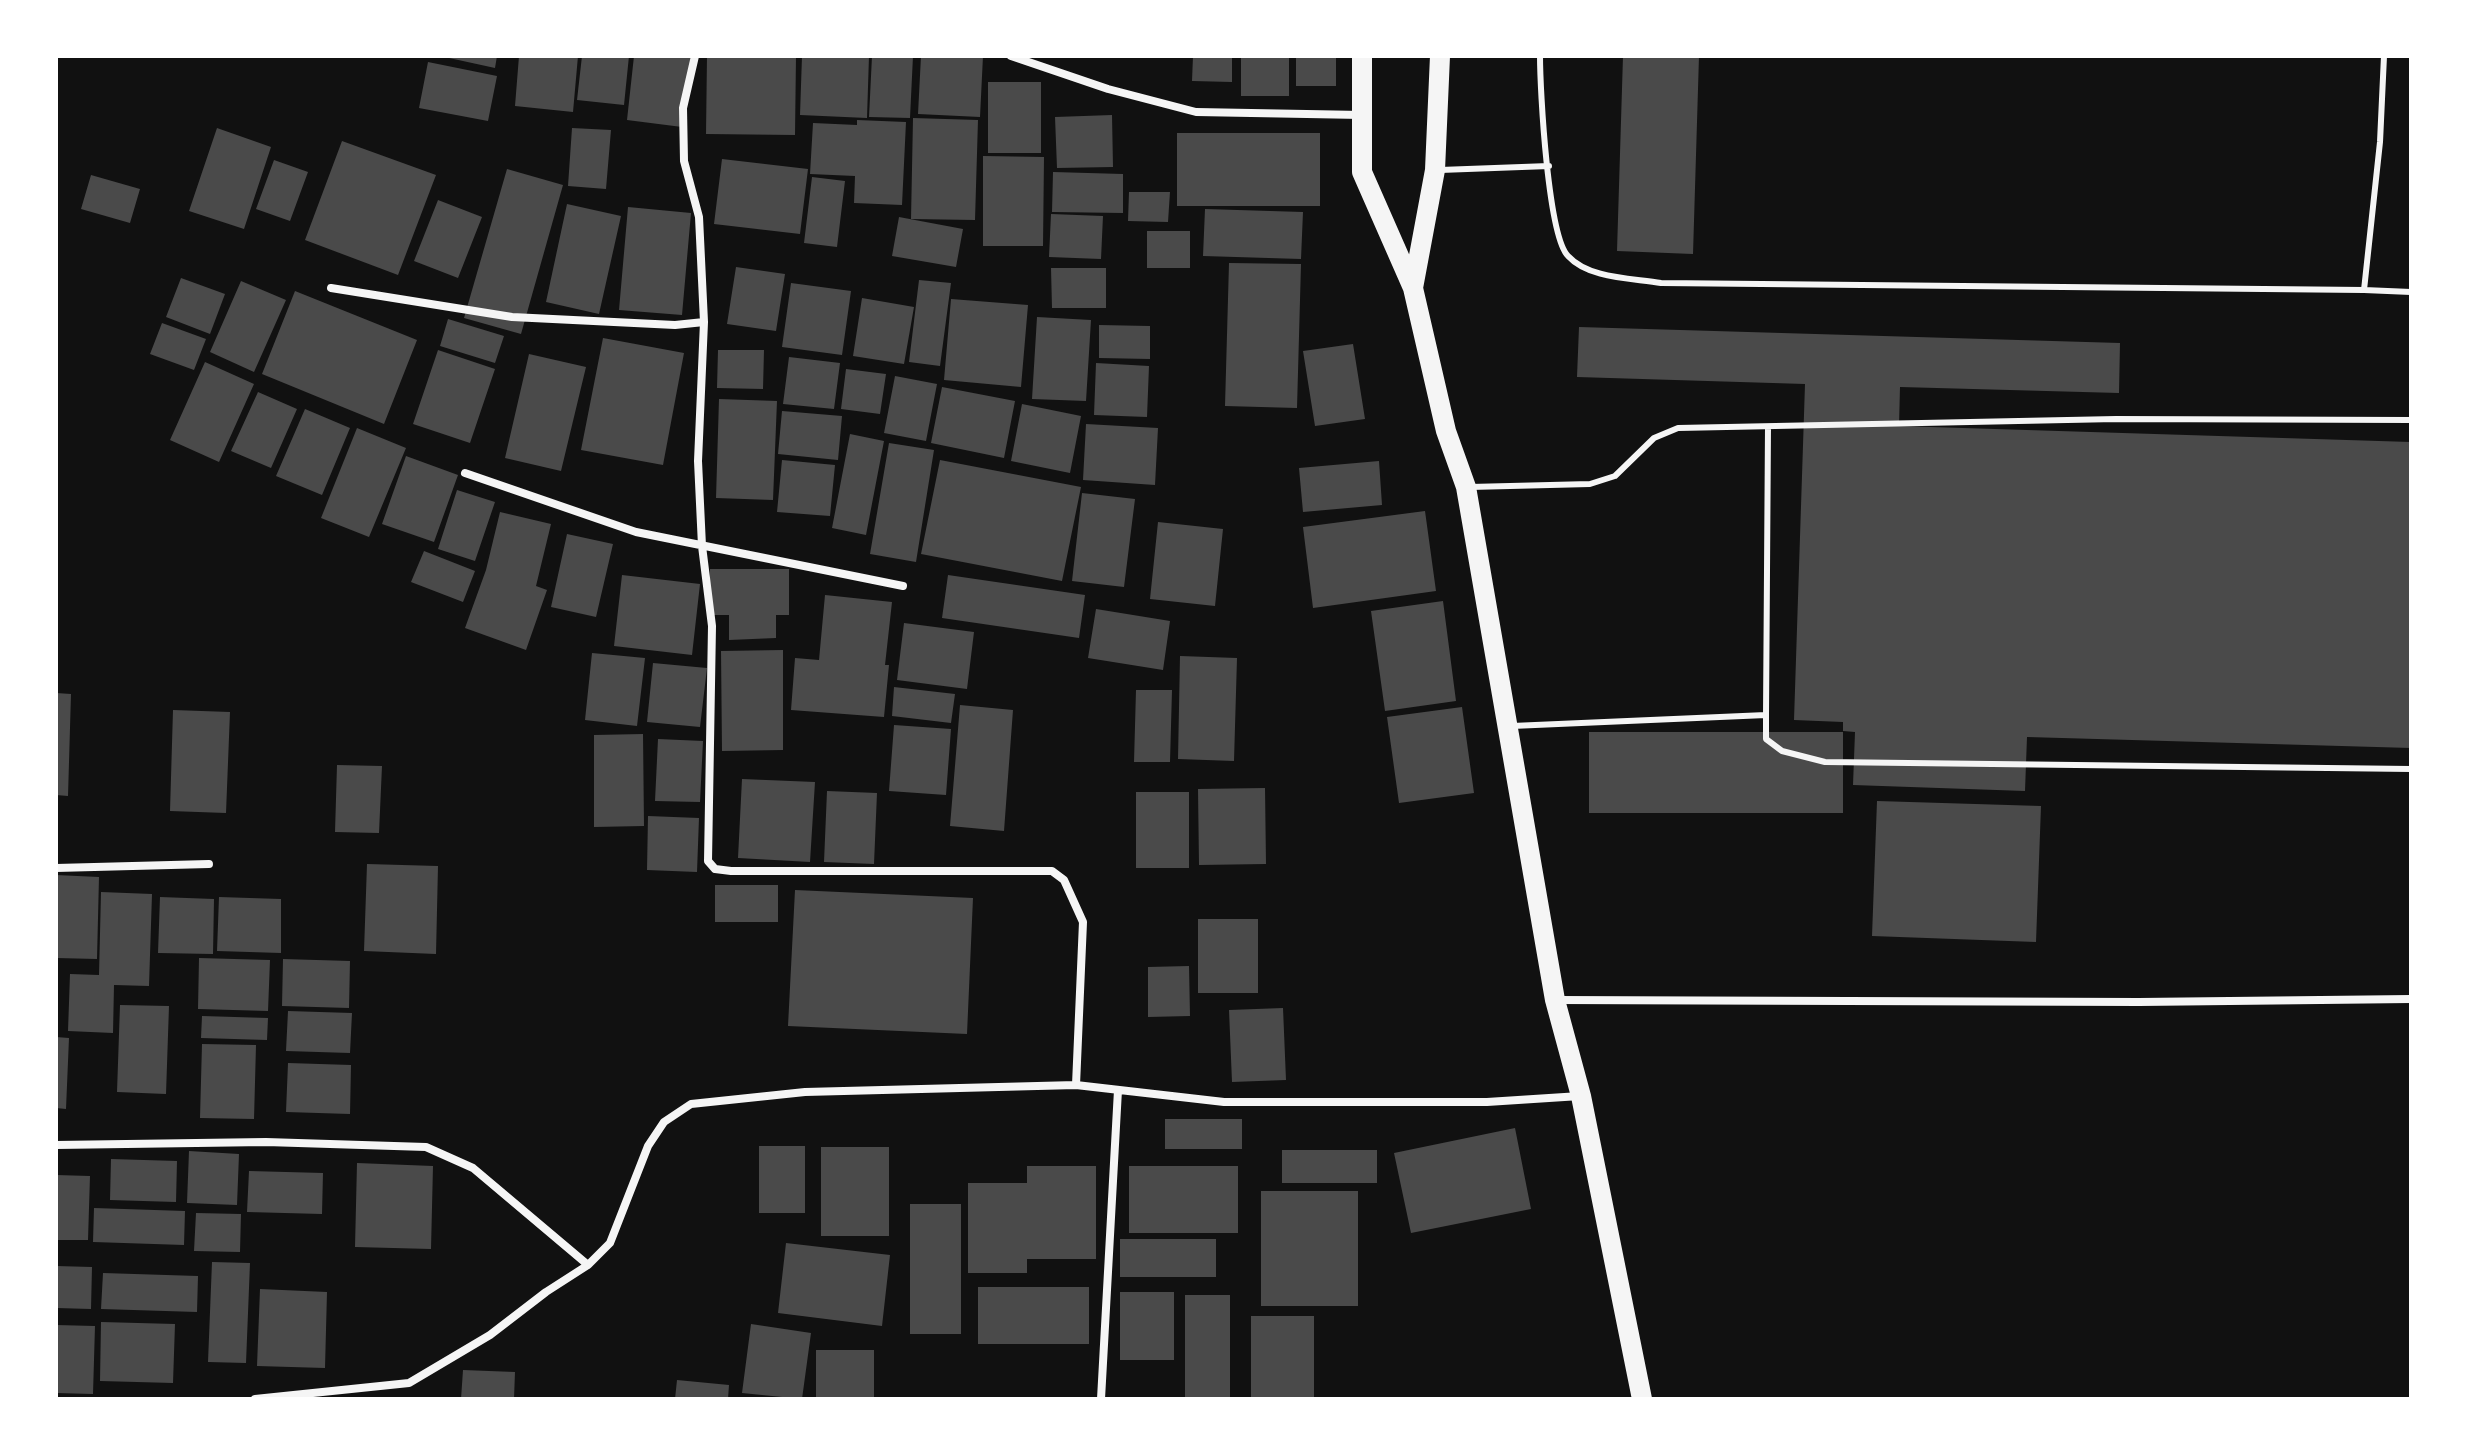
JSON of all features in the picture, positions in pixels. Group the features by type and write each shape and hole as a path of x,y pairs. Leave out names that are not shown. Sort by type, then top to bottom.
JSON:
{"main road":[{"path":"1362,56 1362,172 1413,288 1446,431 1466,487 1555,1000 1581,1096 1642,1399"},
{"path":"1413,288 1435,170 1440,56"}],"street":[{"path":"695,56 683,108 684,161 699,217 704,322 698,461 702,546 712,626 708,861 715,869 731,871 1052,871 1064,880 1083,922 1076,1085"},
{"path":"1011,56 1108,89 1196,112 1362,115"},
{"path":"331,288 512,317 675,325 704,322"},
{"path":"465,473 636,532 903,586"},
{"path":"56,868 209,864"},
{"path":"1555,1000 2139,1002 2411,999"},
{"path":"255,1399 409,1383 490,1335 546,1292 588,1265 610,1243 648,1146 664,1122 691,1104 805,1092 1076,1085 1224,1102 1487,1102 1581,1096"},
{"path":"1101,1399 1118,1090"},
{"path":"56,1145 266,1142 426,1147 473,1168 588,1265"}],"lane":[{"path":"1540,56 1540,88 1556,227 1567,256 1593,272 1661,283 2411,292"},
{"path":"2364,290 2380,142 2384,56"},
{"path":"1435,170 1549,166"},
{"path":"1466,487 1590,484 1615,476 1654,438 1678,428 2116,419 2411,420"},
{"path":"1768,427 1766,739 1782,751 1825,762 2411,769"},
{"path":"1508,727 1766,715"}],"building":[{"path":"440,56 497,56 495,68"},
{"path":"519,56 578,56 573,112 515,106"},
{"path":"582,56 629,56 624,105 577,100"},
{"path":"634,56 691,56 682,127 627,120"},
{"path":"707,56 796,56 795,135 706,134"},
{"path":"802,56 869,56 867,118 800,115"},
{"path":"872,56 913,56 910,118 869,117"},
{"path":"921,56 983,56 980,117 918,114"},
{"path":"1193,56 1232,56 1232,82 1192,81"},
{"path":"1241,56 1289,56 1289,96 1241,96"},
{"path":"1296,56 1336,56 1336,86 1296,86"},
{"path":"1623,56 1699,56 1693,254 1617,251"},
{"path":"428,62 497,76 488,121 419,108"},
{"path":"988,82 1041,82 1041,153 988,153"},
{"path":"1112,115 1113,167 1057,168 1055,117"},
{"path":"913,118 978,120 975,220 911,219"},
{"path":"857,120 906,122 902,205 854,203 855,176 810,174 813,123 857,125"},
{"path":"217,128 271,147 244,229 189,211"},
{"path":"572,128 611,130 606,189 568,186"},
{"path":"1177,133 1320,133 1320,206 1177,206"},
{"path":"342,141 436,175 398,275 305,240"},
{"path":"983,156 1044,157 1043,246 983,246"},
{"path":"722,159 808,169 800,234 714,224"},
{"path":"274,160 308,172 290,221 256,209"},
{"path":"507,169 563,185 521,334 464,318"},
{"path":"1053,172 1123,174 1123,213 1052,212"},
{"path":"91,175 140,189 130,223 81,209"},
{"path":"812,177 845,181 837,247 804,243"},
{"path":"1129,192 1170,192 1168,222 1128,221"},
{"path":"438,200 482,217 458,278 414,261"},
{"path":"567,204 621,216 599,314 546,302"},
{"path":"628,207 691,213 682,315 619,310"},
{"path":"1205,209 1303,212 1301,259 1203,256"},
{"path":"1051,214 1103,216 1101,259 1049,257"},
{"path":"899,217 963,229 956,267 892,256"},
{"path":"1147,231 1190,231 1190,268 1147,268"},
{"path":"1229,263 1301,264 1297,408 1225,406"},
{"path":"736,267 785,274 776,331 727,324"},
{"path":"1051,268 1106,268 1106,308 1052,308"},
{"path":"181,278 225,294 210,334 166,317"},
{"path":"919,280 951,283 940,366 909,362"},
{"path":"241,281 286,300 254,372 210,352"},
{"path":"791,283 851,291 842,355 782,347"},
{"path":"295,291 417,340 384,424 262,374"},
{"path":"862,298 914,307 904,364 853,356"},
{"path":"951,299 1028,305 1021,387 944,380"},
{"path":"1037,317 1091,320 1086,401 1032,399"},
{"path":"448,319 504,336 495,363 440,346"},
{"path":"162,323 206,339 194,370 150,354"},
{"path":"1099,325 1150,326 1150,359 1099,358"},
{"path":"1579,327 2120,343 2119,393 1900,387 1899,426 2411,442 2411,748 2027,737 2025,791 1853,785 1855,732 1843,731 1843,722 1794,720 1805,384 1577,377"},
{"path":"603,338 684,353 663,465 581,450"},
{"path":"1353,344 1365,419 1315,426 1303,351"},
{"path":"438,350 495,369 470,443 413,424"},
{"path":"718,350 764,350 763,389 717,388"},
{"path":"529,354 586,367 561,471 505,458"},
{"path":"789,357 840,363 834,409 783,404"},
{"path":"205,362 254,384 219,462 170,440"},
{"path":"1096,363 1149,366 1147,417 1094,415"},
{"path":"846,369 886,374 880,414 841,409"},
{"path":"895,376 937,384 926,441 884,433"},
{"path":"942,387 1015,401 1004,458 931,443"},
{"path":"258,392 297,409 271,468 231,451"},
{"path":"719,399 777,401 773,500 716,498"},
{"path":"1022,404 1081,416 1070,473 1011,461"},
{"path":"305,409 350,428 322,495 276,476"},
{"path":"782,411 842,416 838,460 778,454"},
{"path":"1086,424 1158,428 1155,485 1083,480"},
{"path":"357,428 406,448 369,537 321,518"},
{"path":"850,434 884,441 866,535 832,528"},
{"path":"889,443 934,450 916,562 870,554"},
{"path":"406,456 458,475 434,542 382,524"},
{"path":"782,460 835,465 830,516 777,512"},
{"path":"940,460 1081,487 1062,581 921,554"},
{"path":"1379,461 1382,505 1303,512 1299,468"},
{"path":"457,490 495,502 475,561 438,549"},
{"path":"1082,493 1135,499 1124,587 1072,581"},
{"path":"1425,511 1436,591 1313,608 1303,527"},
{"path":"500,512 551,524 536,586 547,590 526,650 465,628 486,570"},
{"path":"1158,522 1223,529 1215,606 1150,599"},
{"path":"567,534 613,544 596,617 551,607"},
{"path":"424,551 475,571 463,602 411,582"},
{"path":"710,569 789,569 789,615 776,615 776,638 729,640 729,615 710,615"},
{"path":"622,575 700,584 692,655 614,646"},
{"path":"948,575 1085,595 1079,638 942,618"},
{"path":"825,595 892,602 885,665 889,665 884,717 791,710 795,658 819,660"},
{"path":"1443,601 1456,701 1385,711 1371,611"},
{"path":"1096,609 1170,621 1163,670 1088,658"},
{"path":"904,623 974,632 967,689 897,680"},
{"path":"783,650 783,750 722,751 721,651"},
{"path":"592,653 645,658 637,726 585,720"},
{"path":"1180,656 1237,658 1234,761 1178,759"},
{"path":"653,663 707,668 700,727 647,722"},
{"path":"894,687 955,694 951,723 892,716"},
{"path":"1136,690 1172,690 1170,762 1134,762"},
{"path":"56,693 71,694 68,796 56,795"},
{"path":"960,705 1013,710 1004,831 950,826"},
{"path":"1462,707 1474,793 1399,803 1387,717"},
{"path":"173,710 230,712 226,813 170,811"},
{"path":"894,725 951,729 946,795 889,791"},
{"path":"1589,732 1843,732 1843,813 1589,813"},
{"path":"643,734 644,826 594,827 594,735"},
{"path":"658,739 703,741 700,802 655,801"},
{"path":"337,765 382,766 379,833 335,832"},
{"path":"742,779 815,782 810,862 738,858"},
{"path":"1265,788 1266,864 1199,865 1198,789"},
{"path":"827,791 877,793 874,864 824,862"},
{"path":"1136,792 1189,792 1189,868 1136,868"},
{"path":"1877,801 2041,806 2036,942 1872,936"},
{"path":"648,816 699,818 697,872 647,870"},
{"path":"367,864 438,866 436,954 364,951"},
{"path":"56,875 99,877 97,959 56,958"},
{"path":"715,885 778,885 778,922 715,922"},
{"path":"795,890 973,898 967,1034 788,1026"},
{"path":"101,892 152,894 149,986 114,985 113,1033 68,1031 70,974 99,975"},
{"path":"160,897 214,899 213,954 158,953"},
{"path":"219,897 281,899 281,953 217,951"},
{"path":"1198,919 1258,919 1258,993 1198,993"},
{"path":"199,958 270,960 268,1011 198,1009"},
{"path":"283,959 350,961 349,1008 282,1006"},
{"path":"1189,966 1190,1016 1148,1017 1148,967"},
{"path":"120,1005 169,1006 166,1094 117,1092"},
{"path":"1283,1008 1286,1080 1232,1082 1229,1010"},
{"path":"288,1011 352,1013 350,1053 286,1051"},
{"path":"202,1016 268,1018 267,1040 201,1038"},
{"path":"56,1037 69,1038 66,1109 56,1108"},
{"path":"202,1044 256,1045 254,1119 200,1118"},
{"path":"288,1063 351,1065 350,1114 286,1112"},
{"path":"1165,1119 1242,1119 1242,1149 1165,1149"},
{"path":"1515,1128 1531,1209 1411,1233 1394,1153"},
{"path":"759,1146 805,1146 805,1213 759,1213"},
{"path":"821,1147 889,1147 889,1236 821,1236"},
{"path":"1282,1150 1377,1150 1377,1183 1282,1183"},
{"path":"189,1151 239,1154 237,1205 187,1203"},
{"path":"111,1159 177,1161 176,1202 110,1200"},
{"path":"357,1163 433,1166 431,1249 355,1247"},
{"path":"1027,1166 1096,1166 1096,1259 1027,1259 1027,1273 968,1273 968,1183 1027,1183"},
{"path":"1129,1166 1238,1166 1238,1233 1129,1233"},
{"path":"249,1171 323,1173 322,1214 247,1212"},
{"path":"56,1175 90,1176 88,1240 56,1240"},
{"path":"1261,1191 1358,1191 1358,1306 1261,1306"},
{"path":"910,1204 961,1204 961,1334 910,1334"},
{"path":"94,1208 185,1211 184,1245 93,1242"},
{"path":"196,1213 241,1214 240,1252 194,1251"},
{"path":"1120,1239 1216,1239 1216,1277 1120,1277"},
{"path":"786,1243 890,1255 882,1326 778,1313"},
{"path":"212,1262 250,1263 246,1363 208,1362"},
{"path":"56,1266 92,1267 91,1309 56,1308"},
{"path":"103,1273 198,1276 197,1312 101,1309"},
{"path":"978,1287 1089,1287 1089,1344 978,1344"},
{"path":"260,1289 327,1292 325,1368 257,1366"},
{"path":"1120,1292 1174,1292 1174,1360 1120,1360"},
{"path":"1185,1295 1230,1295 1230,1399 1185,1399"},
{"path":"1251,1316 1314,1316 1314,1399 1251,1399"},
{"path":"101,1322 175,1324 173,1383 100,1381"},
{"path":"751,1324 811,1333 802,1399 742,1393"},
{"path":"56,1325 95,1326 93,1394 56,1393"},
{"path":"816,1350 874,1350 874,1399 816,1399"},
{"path":"463,1370 515,1372 514,1399 461,1399"},
{"path":"677,1380 729,1385 728,1399 675,1399"}]}
